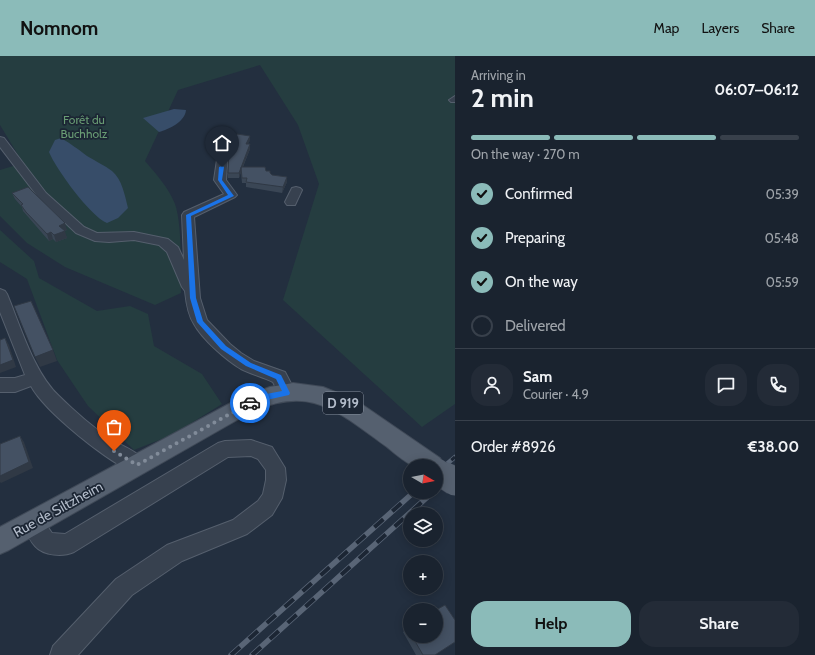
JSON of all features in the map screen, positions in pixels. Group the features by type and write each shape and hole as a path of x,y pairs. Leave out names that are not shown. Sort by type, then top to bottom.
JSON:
{"main road":[{"name":"D 919","path":"286,393 310,393 340,402 357,412 422,459"},
{"name":"Rue de Siltzheim","path":"0,541 247,405 261,398 286,393"},
{"path":"443,474 455,482"}],"street":[{"path":"0,140 42,195 80,230 95,237 109,238 134,236 163,242 173,250 193,298 200,322 224,348 248,365 279,377 286,393"},
{"path":"193,298 188,215 231,196 220,180 223,153"},
{"path":"291,202 296,190"},
{"path":"0,294 38,384 53,402 103,444 137,465"},
{"path":"0,385 38,384"},
{"path":"33,523 40,537 51,545 67,545 225,449 251,448 265,453 275,468 276,480 272,498 265,508 240,527 175,553 124,587 62,655"}],"green space":[{"name":"Forêt du Buchholz","path":"0,56 455,56 455,404 422,427 283,300 319,184 298,125 260,65 178,90 145,161 162,181 175,204 180,235 181,293 155,305 65,267 27,243 0,216 0,170 23,163 0,125"},
{"path":"0,230 34,261 39,278 97,311 130,306 148,314 154,346 202,374 222,404 172,435 134,450 88,406 57,360 27,279 0,262"}],"water":[{"path":"174,109 186,110 183,118 172,127 159,132 143,118"},
{"path":"61,138 112,171 118,178 123,188 128,208 118,218 107,223 100,219 83,202 66,180 49,152 55,140"}],"building":[{"path":"237,134 250,136 246,144 250,144 239,173 228,173 229,147"},
{"path":"241,167 265,167 266,171 270,171 272,175 287,177 283,187 246,182 247,178 242,178"},
{"path":"28,187 65,223 59,226 65,231 54,235 51,232 47,234 26,212 21,205 23,204 12,193"},
{"path":"31,301 53,350 35,357 14,306"},
{"path":"5,338 13,360 0,365 0,340"},
{"path":"20,436 29,462 0,476 0,444"},
{"path":"445,605 455,620 455,642 435,655 423,655 416,643 443,643 443,606"}],"railway":[{"path":"443,467 455,457"},
{"path":"449,477 455,472"},
{"path":"443,482 450,476"},
{"path":"231,655 406,499"},
{"path":"252,655 425,499"}],"way so far":[{"path":"114,451 137,465 250,403"}],"route":[{"path":"222,167 220,180 231,196 188,215 193,298 200,322 224,348 248,365 279,377 286,393 261,398 250,403"}]}
